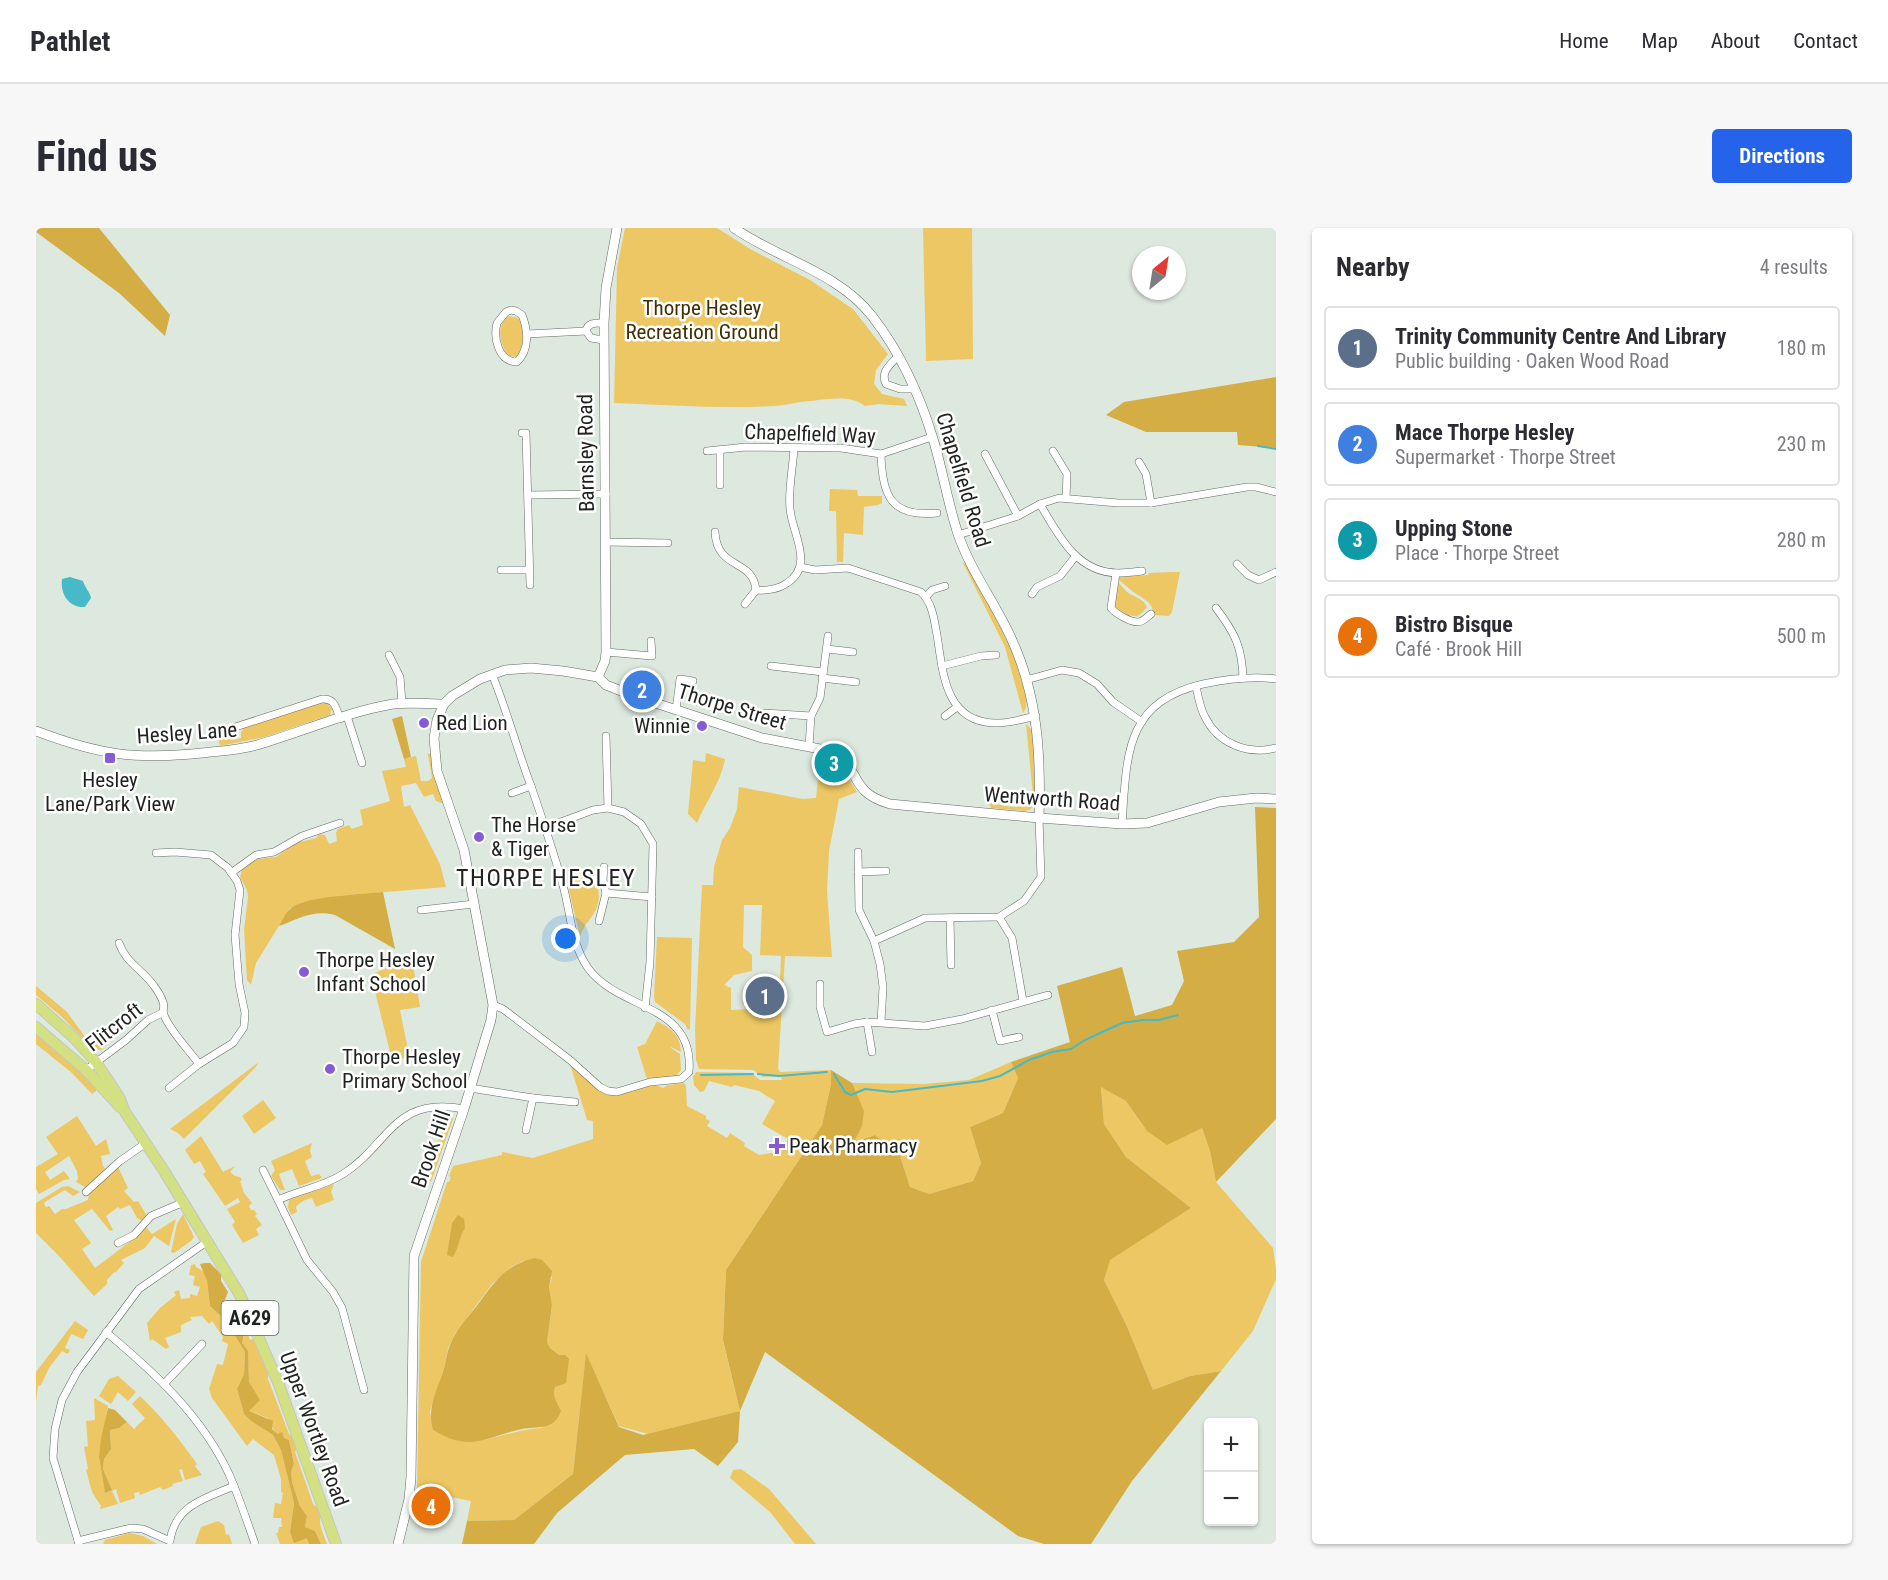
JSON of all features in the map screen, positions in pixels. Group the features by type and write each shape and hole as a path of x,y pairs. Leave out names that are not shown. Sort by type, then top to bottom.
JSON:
{"main road":[{"name":"Upper Wortley Road","path":"36,1004 73,1037 96,1062 119,1097 125,1112"},
{"name":"Upper Wortley Road","path":"36,1027 59,1044 125,1112 184,1202 240,1295 278,1382 336,1544"}],"street":[{"name":"Barnsley Road","path":"598,677 605,661 606,651 603,340 606,288 617,228"},
{"name":"Chapelfield Road","path":"734,228 847,292 871,314 898,356 914,389 932,437 958,535 1011,638 1026,680 1036,716 1040,761 1039,818"},
{"path":"511,310 516,311 522,315 527,334 526,348 518,362 511,362 504,358 497,346 495,328 501,317 511,310"},
{"path":"586,331 592,323 604,323"},
{"path":"527,334 586,331"},
{"path":"586,331 591,338 603,340"},
{"path":"898,356 884,372 883,378 886,384 900,389 914,389"},
{"path":"522,433 526,433 530,585"},
{"name":"Chapelfield Way","path":"706,451 746,447 846,449 881,454 932,437"},
{"path":"756,590 784,586 792,580 800,567 801,554 790,508 794,448"},
{"name":"Chapelfield Way","path":"720,451 720,485"},
{"path":"1053,451 1067,474 1066,498"},
{"path":"881,454 883,484 891,499 908,511 924,514 937,513"},
{"path":"985,454 1018,516"},
{"path":"1139,462 1146,474 1151,503"},
{"path":"958,535 1018,516 1052,499 1151,503 1247,487 1276,492"},
{"path":"528,495 606,494"},
{"path":"1040,504 1062,541 1075,557 1102,570 1116,573 1142,571"},
{"path":"715,532 719,552 749,572 755,582 756,590 745,604"},
{"path":"605,542 668,543"},
{"path":"1032,594 1037,587 1060,576 1075,557"},
{"path":"1237,564 1259,580 1276,572"},
{"path":"800,567 815,570 848,568 876,579 914,589 926,597 935,621 946,683 957,707 967,716 986,722 1001,723 1036,716"},
{"path":"501,570 529,570"},
{"path":"1116,573 1110,608 1137,622 1143,621 1151,614"},
{"path":"926,597 932,590 945,586"},
{"path":"1216,608 1238,642 1243,678"},
{"path":"809,747 811,716 819,698 828,636"},
{"path":"606,651 652,656 651,641"},
{"path":"826,649 853,652"},
{"path":"389,655 399,677 402,703"},
{"path":"942,666 981,656 996,655"},
{"path":"771,666 856,682"},
{"name":"Thorpe Street","path":"444,704 460,691 492,674 505,670 531,668 564,671 598,677 606,685 762,738 836,752 843,758"},
{"path":"1026,680 1062,670 1079,673 1096,684 1113,702 1142,722"},
{"path":"492,674 563,884 577,951 590,971 608,986 672,1023 682,1033 689,1072 681,1079 650,1082 617,1092 608,1091 502,1009 493,1005"},
{"path":"1122,824 1126,765 1131,744 1142,722 1160,701 1173,693 1196,686 1243,678 1276,679"},
{"path":"676,710 680,679 693,681"},
{"path":"1196,686 1203,716 1220,737 1229,743 1250,750 1276,748"},
{"name":"Hesley Lane","path":"226,730 322,699 335,703 343,717"},
{"name":"Hesley Lane","path":"36,732 103,753 166,757 255,745 375,708 402,703 444,704"},
{"name":"Brook Hill","path":"398,1544 409,1499 411,1476 414,1256 464,1109 491,1020 493,1005 464,850 437,771 434,738 437,720 444,704"},
{"path":"945,716 957,707"},
{"path":"764,712 811,716"},
{"path":"343,717 362,763"},
{"path":"606,736 608,808"},
{"name":"Wentworth Road","path":"843,758 859,787 876,800 890,804 1122,824 1147,823 1220,802 1256,798 1276,799"},
{"path":"512,794 531,786"},
{"path":"545,828 593,810 608,808 624,812 641,824 653,844 650,962 645,1008"},
{"path":"874,940 925,918 999,917 1024,901 1041,877 1039,818"},
{"path":"231,873 256,855 274,852 302,836 340,823"},
{"path":"858,852 859,910 874,940 883,987 881,1022"},
{"path":"156,853 206,853 217,858 231,873 240,890 235,935 239,984 245,1013 243,1031 233,1043 199,1064 169,1088"},
{"path":"599,921 606,893 603,880 604,867"},
{"path":"858,872 886,871"},
{"path":"606,893 652,897"},
{"path":"422,910 474,904"},
{"path":"999,917 1012,938 1023,1001"},
{"path":"950,918 951,965"},
{"path":"119,943 131,964 155,987 164,1002 162,1012 199,1064"},
{"path":"820,984 820,1007 827,1032 867,1022 925,1026 1048,994"},
{"path":"992,1010 1000,1041 1019,1037"},
{"name":"Flitcroft","path":"86,1070 148,1020 162,1012"},
{"path":"867,1022 872,1052"},
{"path":"470,1088 575,1102"},
{"path":"526,1130 533,1098"},
{"path":"278,1200 344,1174 387,1131 416,1112 430,1106 464,1109"},
{"path":"86,1192 120,1161 146,1143"},
{"path":"263,1170 307,1260 333,1292 342,1308 364,1390"},
{"path":"118,1243 134,1235 151,1216 184,1202"},
{"path":"208,1241 139,1289 106,1332 70,1383 62,1400 55,1429 53,1458 79,1543 131,1528 147,1530 171,1542 175,1523 186,1508 234,1486"},
{"path":"106,1332 164,1384 199,1424 223,1462 255,1544"},
{"path":"164,1384 202,1344"}],"green space":[{"name":"Thorpe Hesley Recreation Ground","path":"625,228 717,228 752,250 810,280 853,309 888,354 876,370 874,384 882,394 904,399 907,406 878,404 865,406 853,400 840,399 755,407 614,403 617,268"},
{"path":"923,228 972,228 973,359 926,361"},
{"path":"509,316 518,318 523,332 521,348 516,357 508,356 500,335 502,325"},
{"path":"830,489 857,490 858,496 882,496 882,503 864,507 863,535 844,533 843,562 837,562 836,511 829,511"},
{"path":"966,562 1016,662 1024,684 1026,701 1023,713 1005,647 963,563"},
{"path":"1180,572 1172,612 1169,616 1154,615 1149,603 1119,580 1119,577 1148,575 1149,573"},
{"path":"1116,581 1128,593 1145,604 1147,607 1139,615 1127,614 1114,606"},
{"path":"326,703 332,708 330,715 265,737 220,746 215,728 220,726 221,734 230,733 236,739 241,738 244,728"},
{"path":"1026,724 1034,732 1035,803 1030,810 1025,811 991,808 989,803 1015,807 1027,805 1031,801 1033,795"},
{"path":"432,753 444,804 436,801 433,794 424,797 416,783 401,786 404,807 410,805 440,864 446,887 337,896 290,908 256,963 251,985 247,980 244,930 248,897 240,877 242,870 257,859 276,857 296,843 316,838 319,834 325,835 329,844 337,841 338,829 349,825 352,829 363,825 360,810 390,801 382,771 406,767 404,759 416,756 421,781 428,781 432,778 428,754"},
{"path":"706,753 725,759 717,784 697,823 688,814 693,760 705,762"},
{"path":"821,753 837,760 857,792 839,799 829,851 827,891 832,957 785,956 778,1069 780,1072 831,1070 831,1084 822,1125 726,1270 723,1341 740,1411 648,1434 619,1426 586,1354 573,1474 514,1520 467,1521 471,1501 417,1490 421,1262 453,1166 502,1155 502,1152 533,1158 593,1139 593,1121 587,1120 570,1064 607,1093 621,1093 650,1085 663,1088 684,1083 687,1106 706,1116 706,1119 710,1121 707,1126 727,1138 730,1133 745,1143 744,1146 759,1155 771,1153 779,1155 788,1139 762,1124 775,1101 759,1091 734,1085 732,1087 709,1081 704,1091 700,1092 694,1085 693,1077 696,1072 751,1073 760,1080 782,1080 781,1076 763,1077 753,1070 699,1069 696,1060 695,1030 702,885 713,885 714,867 722,840 730,828 737,809 739,787 803,799 816,798","holes":["744,905 762,905 760,955 781,956 780,982 774,982 775,1008 731,1010 731,988 724,985 734,975 752,971 752,955 743,947","523,1261 552,1277 549,1287 552,1306 547,1342 550,1348 559,1355 560,1384 555,1387 554,1395 558,1406 542,1428 487,1439 462,1441 433,1430 430,1411 444,1369 448,1348 455,1334 492,1284 511,1267"]},
{"path":"573,867 591,876 599,893 597,907 580,937 564,868"},
{"path":"657,937 692,938 690,1029 688,1030 685,1024 655,1002"},
{"path":"406,958 412,958 420,1007 400,1010 409,1055 393,1064 371,975"},
{"path":"36,986 67,1012 88,1041 99,1035 107,1045 101,1050 93,1049 62,1017 36,995"},
{"path":"657,1021 677,1037 681,1052 671,1048 680,1054 681,1070 675,1077 647,1079 637,1047 645,1044"},
{"path":"36,1033 60,1051 96,1087 96,1091 92,1094 72,1073 36,1044"},
{"path":"259,1062 184,1139 170,1129"},
{"path":"1011,1062 1018,1078 1003,1113 970,1127 981,1163 973,1181 929,1194 910,1187 899,1153 875,1135 853,1142 862,1126 852,1083 924,1084 969,1080"},
{"path":"1101,1086 1126,1101 1147,1131 1202,1128 1210,1151 1216,1182 1273,1248 1276,1279 1253,1331 1221,1371 1190,1376 1153,1390 1126,1324 1104,1280 1109,1260 1191,1208 1126,1157 1104,1124"},
{"path":"263,1100 276,1118 254,1134 242,1116"},
{"path":"442,1112 450,1114 453,1119 431,1182 425,1175 440,1136"},
{"path":"77,1116 96,1146 106,1139 110,1154 101,1156 106,1170 87,1188 76,1182 77,1171 69,1156 45,1172 50,1180 64,1171 70,1179 39,1194 36,1189 36,1167 58,1154 46,1137"},
{"path":"201,1136 223,1172 235,1166 230,1172 242,1180 240,1181 244,1193 252,1203 249,1206 257,1214 255,1216 262,1225 256,1229 259,1235 243,1243 232,1225 235,1222 227,1209 240,1202 238,1198 225,1206 203,1174 206,1172 200,1161 194,1164 185,1150"},
{"path":"312,1143 310,1151 312,1157 305,1161 311,1176 319,1174 322,1178 299,1186 292,1169 279,1174 285,1190 280,1190 271,1176 275,1170 271,1161"},
{"path":"118,1167 128,1188 124,1191 134,1202 138,1201 147,1216 142,1221 137,1218 130,1205 120,1209 118,1207 106,1216 113,1230 110,1231 92,1209 74,1220 91,1243 82,1249 95,1268 146,1227 152,1234 176,1219 169,1246 154,1236 145,1248 121,1260 124,1263 94,1296 36,1233 36,1203 62,1187 68,1186 80,1192 73,1196 65,1190 45,1202 46,1207 49,1206 55,1214 62,1209 88,1200 89,1193"},
{"path":"334,1184 331,1192 334,1200 316,1207 312,1198 308,1199 301,1202 296,1207 297,1212 291,1215 288,1207 289,1200"},
{"path":"183,1214 194,1237 174,1253 171,1252 177,1224"},
{"path":"195,1264 203,1271 207,1281 210,1306 226,1321 245,1352 244,1374 237,1389 244,1414 273,1435 281,1450 294,1503 290,1532 294,1542 308,1537 309,1544 280,1544 276,1533 279,1527 282,1527 281,1518 273,1518 275,1503 281,1504 283,1493 274,1455 253,1439 247,1446 212,1398 209,1389 217,1364 223,1365 228,1344 222,1341 223,1337 212,1321 209,1324 202,1316 190,1317 192,1320 181,1325 181,1332 165,1338 169,1347 166,1349 152,1339 150,1341 147,1323 176,1295 174,1292 179,1290 181,1299 190,1298 190,1294 197,1296 200,1287 193,1285 195,1276 189,1275 191,1265"},
{"path":"75,1321 88,1330 83,1339 71,1334 65,1348 70,1350 68,1354 62,1351 49,1368 41,1385 38,1386 36,1402 36,1372"},
{"path":"243,1323 250,1333 248,1334 250,1340 255,1338 289,1434 293,1437 297,1449 295,1452 313,1504 319,1512 327,1544 321,1544 315,1531 305,1527 307,1516 300,1506 292,1482 291,1472 294,1464 289,1440 276,1432 268,1418 249,1411 259,1400 249,1382 248,1357 242,1343 245,1335"},
{"path":"118,1376 136,1392 128,1401 118,1392 111,1404 99,1396 109,1379"},
{"path":"140,1396 177,1438 197,1464 195,1466 202,1475 185,1480 182,1469 179,1470 183,1481 163,1490 160,1487 140,1495 139,1492 134,1493 135,1498 120,1503 116,1489 112,1491 118,1504 100,1509 101,1506 92,1492 86,1470 88,1469 84,1447 88,1446 86,1421 95,1420 94,1398 108,1406 99,1457 105,1492 112,1490 103,1469 104,1459 111,1449 110,1430 119,1428 127,1422 134,1429 145,1418 132,1404"},
{"path":"741,1469 769,1489 816,1544 795,1544 771,1513 730,1478 733,1470"},
{"path":"218,1521 224,1525 226,1535 229,1534 232,1544 195,1544 201,1527"},
{"path":"130,1533 143,1536 157,1544 103,1544 105,1540"}],"shaded area":[{"path":"36,228 99,228 170,315 165,336 119,293 36,232"},
{"path":"1276,377 1276,448 1238,445 1237,432 1146,432 1106,415 1124,402"},
{"path":"402,716 411,757 404,759 392,719"},
{"path":"1255,807 1276,808 1276,1119 1216,1182 1210,1151 1202,1128 1167,1145 1147,1131 1126,1101 1101,1087 1104,1124 1126,1157 1191,1208 1110,1260 1104,1280 1126,1324 1153,1390 1190,1376 1221,1371 1132,1481 1091,1544 1044,1544 1018,1536 765,1352 740,1411 723,1340 726,1270 822,1125 831,1084 831,1070 852,1083 864,1111 862,1126 854,1142 875,1135 899,1153 910,1187 929,1194 973,1181 981,1163 970,1127 1003,1113 1018,1078 1011,1062 1070,1042 1057,986 1122,967 1135,1016 1172,1005 1184,981 1177,951 1234,942 1259,917"},
{"path":"383,892 395,949 335,915 327,913 306,916 279,926 289,910 296,905 333,896"},
{"path":"458,1215 464,1219 465,1228 453,1257 447,1255 452,1223"},
{"path":"535,1258 542,1260 552,1271 549,1287 552,1305 547,1342 550,1348 559,1355 565,1355 569,1359 566,1383 555,1387 554,1391 561,1411 558,1417 550,1425 522,1429 478,1441 458,1441 433,1430 431,1415 433,1401 455,1334 494,1283 507,1270"},
{"path":"210,1263 221,1274 221,1281 228,1292 224,1302 233,1315 236,1316 238,1313 243,1324 242,1343 248,1351 249,1382 260,1400 249,1411 273,1421 272,1429 278,1434 282,1432 284,1438 289,1440 294,1464 291,1472 292,1482 300,1506 307,1516 305,1527 315,1531 321,1544 309,1544 307,1538 294,1543 290,1532 294,1503 281,1450 273,1435 244,1414 237,1389 244,1374 245,1352 226,1321 210,1306 207,1281 200,1264"},
{"path":"586,1353 619,1427 643,1435 740,1411 738,1442 718,1466 694,1449 625,1455 557,1513 534,1544 462,1544 467,1521 514,1520 573,1474"},
{"path":"108,1408 115,1410 127,1422 119,1428 110,1430 111,1449 104,1459 103,1469 112,1490 105,1493 99,1457"}],"water":[{"path":"70,577 83,581 90,594 91,598 85,607 70,603 64,595 62,579"}],"waterway":[{"path":"1258,446 1276,449"},
{"path":"834,1074 845,1092 851,1095 865,1089 892,1092 982,1081 1000,1076 1029,1060 1052,1052 1071,1049 1122,1023 1159,1020 1178,1015"},
{"path":"758,1074 779,1076 827,1072"},
{"path":"701,1075 753,1074"}],"place":[{"name":"Mace Thorpe Hesley","path":"642,690"},
{"name":"Red Lion","path":"424,723"},
{"name":"Winnie","path":"702,726"},
{"name":"Hesley Lane/Park View","path":"110,758"},
{"name":"Upping Stone","path":"834,763"},
{"name":"The Horse & Tiger","path":"479,837"},
{"name":"Thorpe Hesley Infant School","path":"304,972"},
{"name":"Trinity Community Centre And Library","path":"765,996"},
{"name":"Thorpe Hesley Primary School","path":"330,1069"},
{"name":"Peak Pharmacy","path":"777,1146"},
{"name":"Bistro Bisque","path":"431,1506"}],"district":[{"name":"THORPE HESLEY","path":"546,878"}]}
